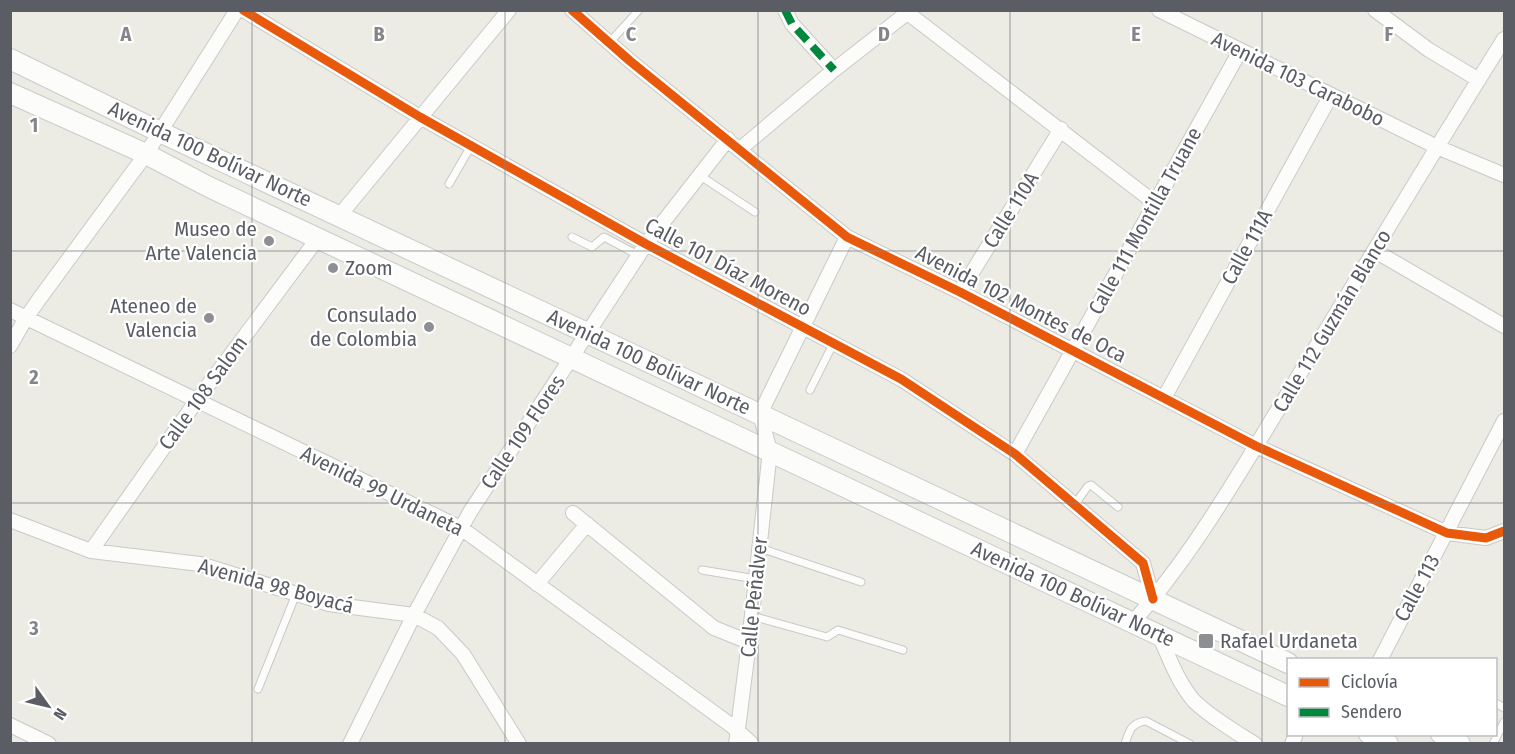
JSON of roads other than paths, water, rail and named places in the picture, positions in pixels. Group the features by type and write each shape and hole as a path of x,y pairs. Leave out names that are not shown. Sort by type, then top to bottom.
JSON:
{"main road":[{"name":"Avenida 100 Bolívar Norte","path":"10,59 160,132 1287,663"},
{"name":"Avenida 100 Bolívar Norte","path":"10,93 146,154 318,238 1287,696"},
{"path":"1371,736 1388,744"},
{"path":"1443,736 1460,744"}],"street":[{"path":"10,346 26,318 146,154 237,10"},
{"name":"Calle 101 Díaz Moreno","path":"243,10 642,249 901,379 1015,454 1143,563 1153,599"},
{"path":"340,215 509,10"},
{"name":"Avenida 102 Montes de Oca","path":"572,10 609,43 847,237 960,292 1256,446 1447,533 1486,538 1504,531"},
{"path":"785,10 792,24 834,70"},
{"name":"Avenida 103 Carabobo","path":"1159,10 1437,147 1504,175"},
{"path":"1375,10 1390,15 1429,50 1479,80"},
{"path":"740,149 834,70 910,12 1155,203"},
{"name":"Calle 112 Guzmán Blanco","path":"1132,623 1184,557 1256,446 1504,39"},
{"name":"Calle 111 Montilla Truane","path":"1015,454 1240,51"},
{"name":"Calle 111A","path":"1164,398 1331,95"},
{"name":"Calle 110A","path":"960,292 1061,129"},
{"name":"Calle 109 Flores","path":"350,744 414,615 461,528 642,249 728,139"},
{"path":"770,451 760,414 847,237"},
{"name":"Calle 108 Salom","path":"91,551 197,400 318,238"},
{"path":"1375,251 1504,326"},
{"name":"Avenida 99 Urdaneta","path":"10,310 461,528 732,726 737,738 752,744"},
{"name":"Calle 113","path":"1381,658 1504,421"},
{"name":"Calle Peñalver","path":"737,738 770,451"},
{"path":"573,513 714,628 749,642"},
{"name":"Avenida 98 Boyacá","path":"10,520 91,551 200,564 329,604 414,615 438,628 463,654 519,744"},
{"path":"537,584 587,524"},
{"path":"1159,635 1176,671 1194,700 1235,738 1255,744"},
{"path":"10,725 49,744"}],"lane":[{"path":"609,43 639,10"},
{"path":"449,183 471,146"},
{"path":"699,175 755,212"},
{"path":"572,237 592,247 604,237 642,249"},
{"path":"810,390 832,344"},
{"path":"1074,504 1088,486 1091,486 1118,507"},
{"path":"760,548 861,582"},
{"path":"702,570 756,579"},
{"path":"258,689 296,594"},
{"path":"752,616 827,637 838,630 903,650"},
{"path":"1125,744 1131,727 1138,722 1146,721 1190,744"},
{"path":"1493,744 1504,722"}],"place":[{"name":"Museo de Arte Valencia","path":"269,241"},
{"name":"Zoom","path":"333,268"},
{"name":"Ateneo de Valencia","path":"209,318"},
{"name":"Consulado de Colombia","path":"429,327"},
{"name":"Rafael Urdaneta","path":"1206,641"}]}
